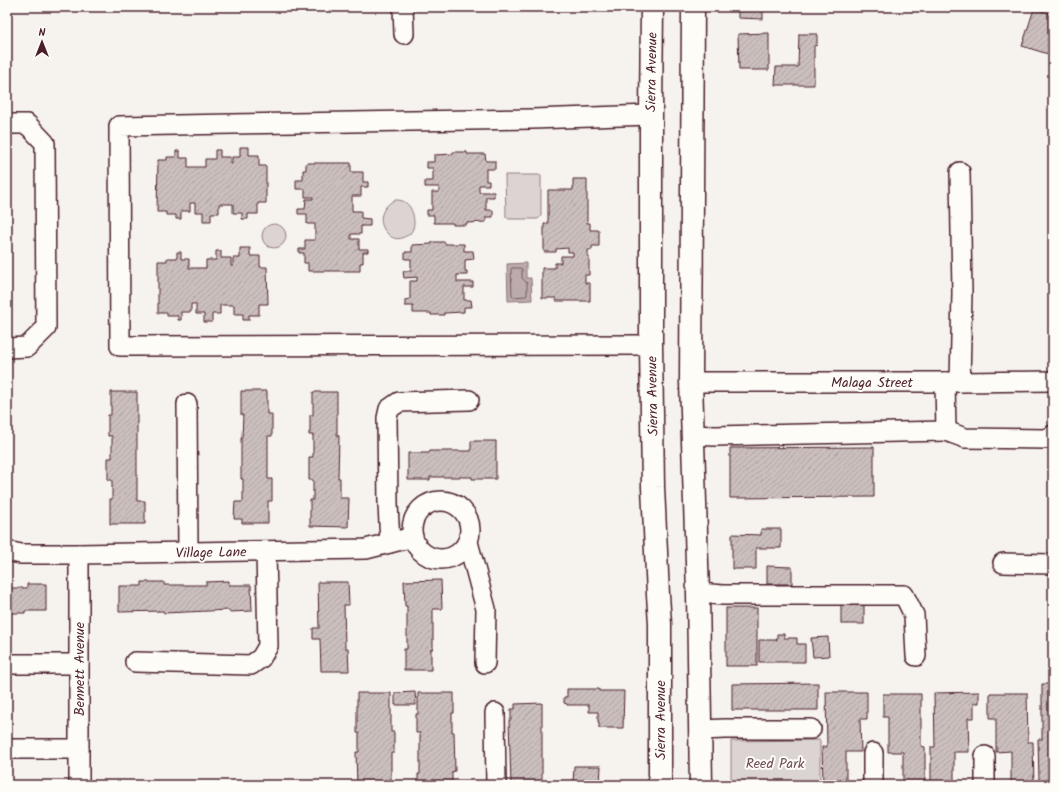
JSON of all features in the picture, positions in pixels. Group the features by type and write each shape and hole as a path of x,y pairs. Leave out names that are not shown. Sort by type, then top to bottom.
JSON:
{"main road":[{"name":"Sierra Avenue","path":"652,7 651,344 653,487 660,624 660,785"},
{"path":"693,7 690,382 698,593 702,785"}],"street":[{"path":"404,7 404,34"},
{"path":"651,115 525,120 118,126 120,346 651,344"},
{"path":"7,124 28,124 45,143 46,328 27,348 7,348"},
{"path":"940,431 952,382 962,293 960,172"},
{"name":"Malaga Street","path":"690,382 952,382 1053,380"},
{"path":"390,543 387,418 389,409 399,402 469,400"},
{"path":"187,404 188,552"},
{"path":"692,435 940,431 965,438 1045,439 1053,435"},
{"path":"444,501 453,503 461,508 467,516 470,524 468,542 463,550 448,559 430,557 422,552 416,545 412,528 414,519 419,511 426,505 444,501"},
{"name":"Village Lane","path":"7,551 21,554 79,554 366,549 413,537"},
{"path":"468,542 486,609 485,663"},
{"path":"135,662 251,665 261,658 268,646 266,551"},
{"name":"Bennett Avenue","path":"79,554 79,785"},
{"path":"1003,563 1053,564"},
{"path":"698,593 723,595 904,595 914,615 916,656"},
{"path":"7,664 79,664"},
{"path":"495,713 496,785"},
{"path":"701,730 811,729"},
{"path":"7,748 79,749"},
{"path":"873,753 874,785"},
{"path":"985,756 985,785"}],"green space":[{"path":"505,175 541,175 541,216 538,219 509,219 506,217"},
{"path":"395,200 400,200 410,207 414,219 414,227 409,235 398,239 392,237 385,231 381,221 383,211"},
{"path":"274,224 279,225 285,231 285,241 279,247 274,248 269,247 263,241 262,236 263,231 269,225"},
{"name":"Reed Park","path":"820,740 820,785 736,785 731,781 731,741"}],"water":[{"path":"526,263 526,278 531,278 532,300 508,301 507,264"}],"building":[{"path":"738,7 763,7 763,19 738,18"},
{"path":"1034,9 1053,14 1053,45 1051,44 1048,54 1022,46"},
{"path":"769,33 769,70 739,70 738,34"},
{"path":"799,34 817,34 817,45 814,46 814,85 775,85 776,67 798,67"},
{"path":"240,147 249,147 249,155 259,155 259,166 266,166 266,203 258,203 258,214 248,214 248,219 242,219 242,213 233,213 233,204 219,204 219,213 211,213 211,221 203,221 203,212 195,212 195,203 190,203 190,211 181,211 181,219 176,219 176,215 166,215 166,212 157,212 158,160 167,160 167,157 176,157 176,151 180,151 180,158 188,158 188,167 205,167 205,159 215,159 215,150 220,150 220,157 230,157 230,164 232,164 232,157 240,157"},
{"path":"453,152 485,154 486,161 495,161 495,169 486,169 486,181 489,181 489,185 479,185 479,192 494,192 494,197 486,197 486,210 493,210 493,217 486,217 486,222 466,223 466,225 434,223 434,215 427,215 427,210 432,210 432,192 439,192 439,187 425,187 425,181 433,181 433,168 427,168 427,162 434,162 434,155 453,154"},
{"path":"306,163 351,163 351,172 363,172 363,182 368,182 368,187 361,187 361,196 352,196 352,211 361,211 361,218 370,219 370,226 361,226 361,234 351,234 351,239 359,239 359,249 368,249 368,252 363,252 363,263 360,263 360,271 308,271 308,263 304,263 304,253 299,253 299,249 305,249 305,240 315,240 315,224 307,224 307,214 298,214 298,209 305,209 306,199 313,199 313,197 305,197 305,189 296,189 296,180 303,180 303,170 306,170"},
{"path":"573,179 587,179 587,223 590,223 590,230 599,230 599,246 592,246 592,250 588,250 589,275 585,275 585,283 590,283 590,301 556,301 556,298 542,298 542,268 555,268 555,263 561,263 561,256 573,256 573,252 568,252 568,248 556,249 556,252 544,252 544,224 548,224 548,190 573,190"},
{"path":"432,242 464,244 464,251 473,251 474,259 465,260 465,271 467,271 467,275 457,275 457,282 473,282 473,287 464,287 464,300 471,300 472,307 464,307 464,312 431,315 431,313 413,313 413,306 405,306 405,300 410,299 410,281 417,281 417,277 404,278 403,271 411,271 411,259 405,259 405,252 412,252 412,245 432,244"},
{"path":"240,248 250,248 250,256 260,256 260,267 267,267 268,304 259,304 259,315 249,315 249,320 243,320 243,314 234,314 234,305 220,305 220,314 212,314 212,322 204,322 204,314 196,314 196,304 191,304 191,312 181,312 181,320 178,320 178,316 167,316 167,313 158,313 158,261 167,261 167,258 177,258 177,252 181,252 181,259 189,259 189,268 206,268 206,260 216,260 216,251 221,251 221,258 231,258 231,266 233,266 233,258 240,258"},
{"path":"241,391 267,391 267,414 272,414 272,436 268,436 268,479 272,479 272,501 268,501 268,523 242,523 242,519 234,519 235,502 243,502 243,479 241,479 241,438 243,415 241,415"},
{"path":"111,392 137,392 137,501 145,501 145,524 110,524 112,480 108,480 108,458 112,458 112,436 108,436 108,415 111,415"},
{"path":"313,392 337,392 337,435 339,436 338,478 340,478 340,498 349,498 348,527 310,526 310,500 313,500 313,480 309,480 309,457 313,457 313,435 309,435 309,432 310,415 313,415"},
{"path":"471,441 496,441 496,479 472,479 472,477 430,477 430,480 408,480 408,453 429,453 430,451 471,451"},
{"path":"874,447 874,497 730,498 730,448"},
{"path":"761,529 781,529 781,548 756,548 756,569 732,569 732,534 761,535"},
{"path":"767,566 792,567 792,584 767,584"},
{"path":"441,580 442,609 433,609 433,649 431,649 431,670 404,670 404,649 407,649 407,606 405,606 404,581"},
{"path":"229,581 229,585 251,585 252,611 229,612 229,610 164,613 163,611 119,612 119,586 142,586 142,582 164,582 164,585 206,585 206,582"},
{"path":"318,582 348,582 349,605 344,605 345,648 348,648 349,671 321,671 320,639 313,639 313,628 319,628"},
{"path":"27,584 46,584 46,611 7,613 7,588 27,588"},
{"path":"841,604 864,604 864,624 841,624"},
{"path":"726,608 757,608 757,666 726,666"},
{"path":"777,634 784,634 784,638 797,638 797,644 805,644 805,662 759,662 759,640 777,640"},
{"path":"828,637 829,656 813,657 811,638"},
{"path":"818,683 818,710 732,710 732,684"},
{"path":"1042,684 1053,684 1053,780 1039,781 1038,739 1042,739"},
{"path":"567,689 624,691 623,728 599,728 598,712 589,712 589,705 567,705 564,703 564,697 567,697"},
{"path":"415,692 416,705 395,705 395,693"},
{"path":"826,692 867,692 867,719 860,719 861,752 846,752 846,785 823,785 822,747 827,747"},
{"path":"979,692 979,703 974,703 974,718 968,718 969,752 954,752 954,782 931,783 931,747 935,747 934,693"},
{"path":"357,693 391,693 391,732 394,732 394,753 391,753 391,785 357,785 356,752 359,752 359,733 357,733"},
{"path":"418,693 454,693 452,732 454,732 455,771 452,772 452,785 418,785 418,774 420,774 420,733 416,733 416,714 418,714"},
{"path":"990,693 1027,693 1028,742 1033,742 1034,785 1011,785 1011,751 996,752 996,718 990,718"},
{"path":"883,694 921,694 921,746 925,747 925,785 903,785 903,752 888,752 888,717 883,717"},
{"path":"542,703 542,785 511,785 509,720 511,720 511,709 515,709 515,704"},
{"path":"574,766 601,766 600,785 573,785"}]}
